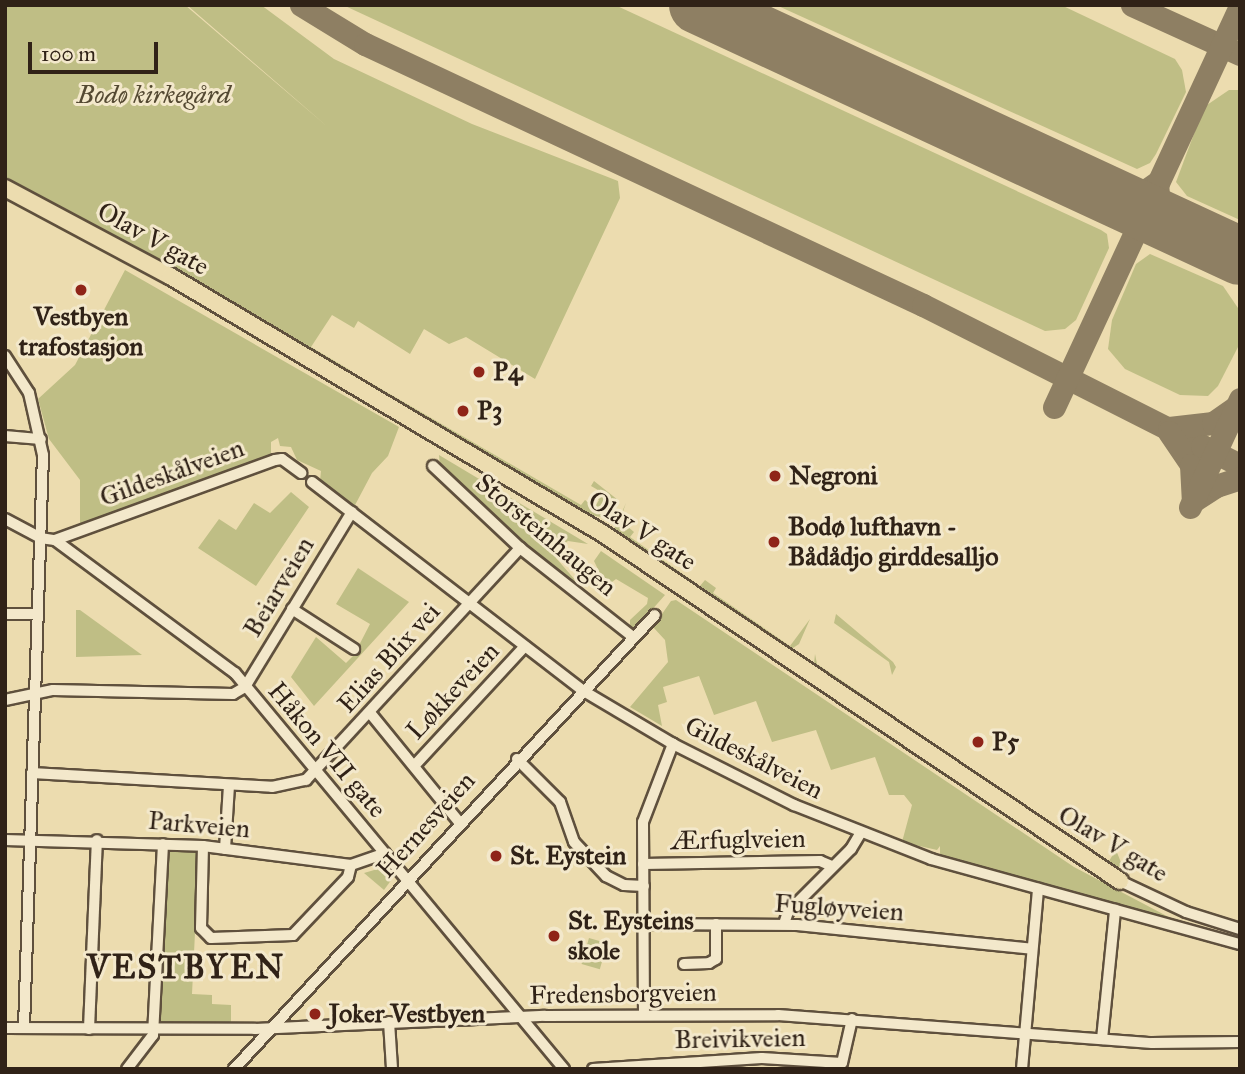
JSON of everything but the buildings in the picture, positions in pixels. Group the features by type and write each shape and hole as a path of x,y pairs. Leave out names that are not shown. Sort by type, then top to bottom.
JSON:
{"highway":[{"name":"Olav V gate","path":"5,188 170,276 602,533 1120,881"}],"street":[{"path":"5,356 29,393 41,439 24,1028"},
{"path":"5,436 41,439"},
{"name":"Gildeskålveien","path":"55,540 275,460 282,459 301,473"},
{"name":"Storsteinhaugen","path":"433,466 520,548 632,636"},
{"name":"Gildeskålveien","path":"312,482 582,690 673,744 860,834 1038,889 1240,944"},
{"name":"Beiarveien","path":"245,687 352,512"},
{"name":"Håkon VII gate","path":"5,519 40,538 55,540 229,668 564,1069"},
{"name":"Elias Blix vei","path":"32,773 229,786 282,786 315,773 520,548"},
{"path":"292,610 354,649"},
{"path":"5,614 37,614"},
{"name":"Hernesveien","path":"234,1069 517,759 655,615"},
{"name":"Løkkeveien","path":"414,766 525,646"},
{"path":"5,700 53,690 218,697 245,687"},
{"path":"371,714 459,822"},
{"path":"645,1015 643,864 646,806 673,744"},
{"path":"517,759 560,802 574,842 606,876 624,885 644,886"},
{"path":"225,849 229,786"},
{"path":"784,925 788,912 860,834"},
{"name":"Parkveien","path":"5,840 203,846 351,865 384,853"},
{"path":"89,1029 97,841"},
{"path":"127,1069 150,1044 154,1028 163,844"},
{"path":"203,846 201,928 211,938 293,936 348,877 351,865"},
{"name":"Ærfuglveien","path":"643,864 820,861 832,866"},
{"name":"Olav V gate","path":"1120,881 1186,912 1240,929"},
{"path":"1022,1069 1038,889"},
{"path":"1102,1039 1115,910"},
{"name":"Fugløyveien","path":"643,924 784,925 1032,948"},
{"path":"684,964 716,959 716,924"},
{"name":"Fredensborgveien","path":"5,1028 269,1028 389,1021 645,1015 852,1019 1102,1039 1240,1042"},
{"name":"Breivikveien","path":"593,1069 753,1058 842,1063 852,1019"},
{"path":"389,1021 392,1069"}],"green space":[{"name":"Bodø kirkegård","path":"5,5 185,5 329,128 187,5 261,5 334,59 472,124 618,181 620,198 535,379 466,337 449,344 424,329 410,354 358,321 354,328 332,315 311,347 350,370 343,371 5,183"},
{"path":"343,5 615,5 1101,230 1107,234 1109,248 1076,320 1065,329 1045,331"},
{"path":"776,5 1061,5 1175,59 1182,70 1186,92 1156,154 1150,163 1137,169"},
{"path":"1229,90 1240,90 1240,220 1187,196 1176,182 1204,107"},
{"path":"1150,254 1223,286 1238,308 1238,347 1218,386 1208,396 1180,395 1125,369 1108,349 1112,320 1136,264"},
{"path":"125,270 399,427 388,456 372,473 354,507 320,481 321,471 297,460 291,447 280,446 278,438 271,442 271,453 265,458 80,524 80,480 49,439 38,399 75,365"},
{"path":"364,379 581,505 585,500 595,507 599,500 594,496 598,490 591,486 594,481 618,500 601,517 585,514 367,385"},
{"path":"439,455 588,544 568,541 559,547 556,558 576,581 570,583 519,540 440,466"},
{"path":"291,492 309,507 256,586 198,548 219,519 236,530 254,503 270,513"},
{"path":"626,503 620,520 634,532 630,537 700,586 705,580 716,588 713,593 790,646 810,619 799,644 790,650 613,532"},
{"path":"601,551 665,595 635,629 630,628 630,620 647,604 648,598 616,579 608,585 604,582 594,561"},
{"path":"358,568 409,602 314,706 291,677 316,637 346,663 354,655 370,624 336,604"},
{"path":"676,600 1074,867 1180,923 940,855 940,846 937,850 902,842 912,805 904,795 889,795 875,757 831,770 816,730 772,742 756,701 714,715 699,676 663,687 667,702 658,705 662,726 630,707 668,662 665,640 653,627 671,601"},
{"path":"76,610 80,610 142,655 76,657"},
{"path":"836,614 893,662 896,667 892,675 889,662 834,623"},
{"path":"815,654 817,664 869,699 867,703 1109,861 1116,850 1122,865 1113,870 1104,867 886,720 822,676 814,664"},
{"path":"166,850 199,851 192,994 212,995 212,1004 231,1005 231,1026 158,1024"},
{"path":"381,868 392,879 384,890 364,873"},
{"path":"589,938 607,943 600,969 582,964"}],"taxiway":[{"path":"301,5 365,44 923,305 1216,453"},
{"path":"1132,5 1240,54"},
{"path":"1054,407 1240,6"},
{"path":"1109,195 1135,198 1158,182"},
{"path":"1157,183 1159,207 1179,227"},
{"path":"1190,507 1240,399"},
{"path":"1169,428 1213,423 1236,407"},
{"path":"1169,432 1191,465 1193,499"},
{"path":"1202,446 1240,465"},
{"path":"1193,501 1216,486 1240,478"}],"runway":[{"path":"698,5 1240,256"}],"place":[{"name":"Vestbyen trafostasjon","path":"81,290"},
{"name":"P4","path":"479,372"},
{"name":"P3","path":"463,411"},
{"name":"Negroni","path":"775,476"},
{"name":"Bodø lufthavn - Bådådjo girddesalljo","path":"774,542"},
{"name":"P5","path":"978,742"},
{"name":"St. Eystein","path":"496,856"},
{"name":"St. Eysteins skole","path":"554,936"},
{"name":"Joker Vestbyen","path":"315,1014"}],"district":[{"name":"VESTBYEN","path":"186,968"}]}
